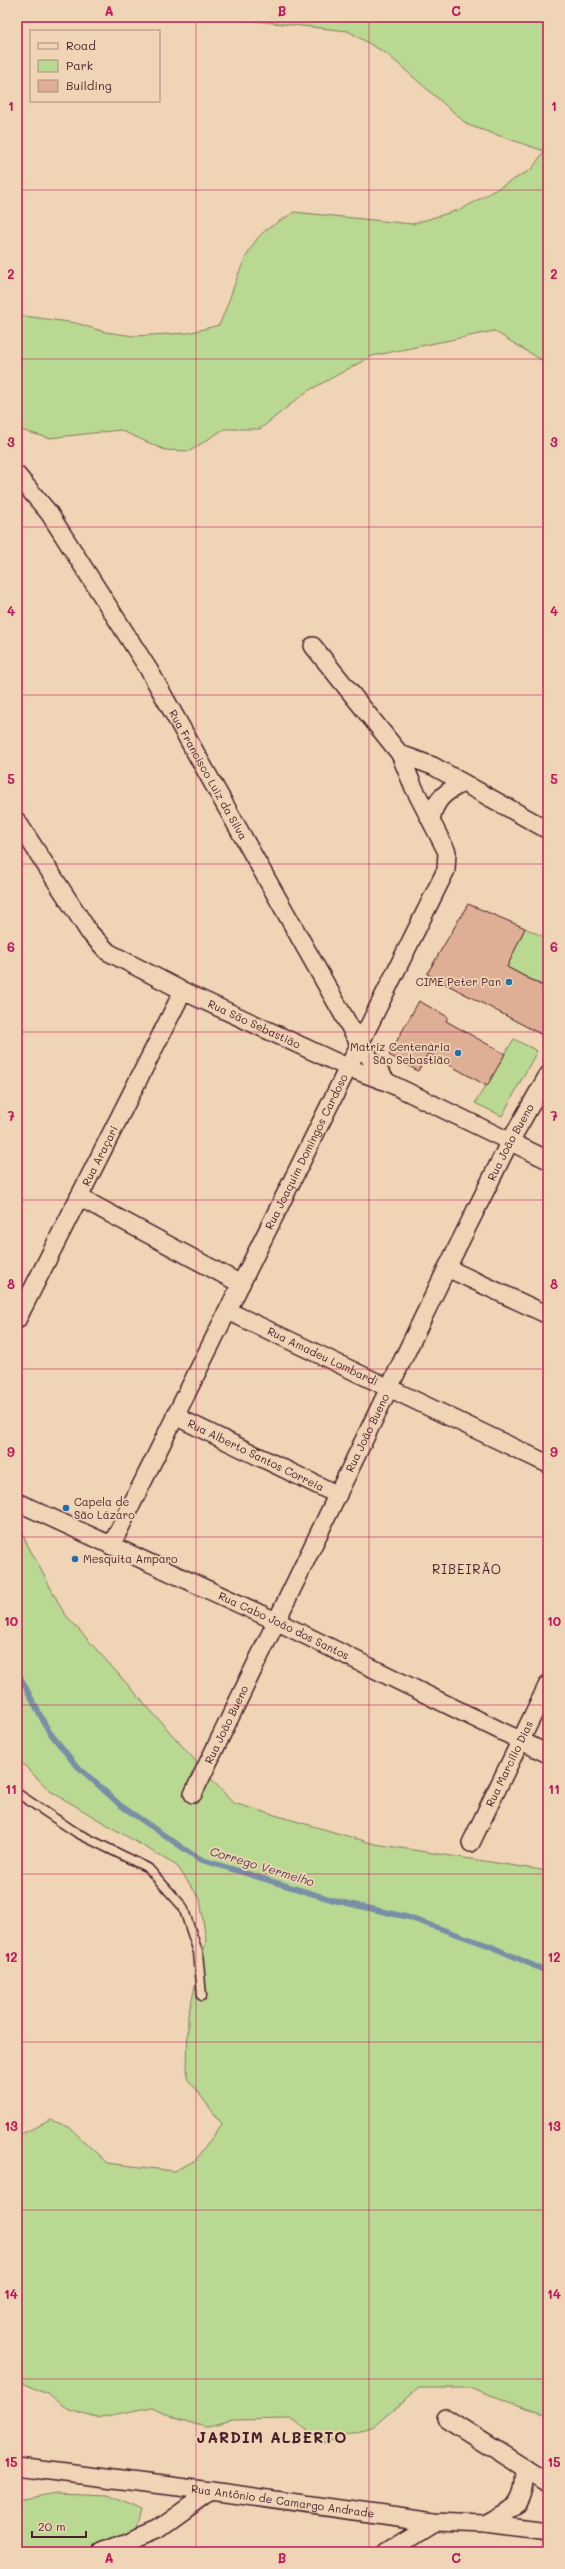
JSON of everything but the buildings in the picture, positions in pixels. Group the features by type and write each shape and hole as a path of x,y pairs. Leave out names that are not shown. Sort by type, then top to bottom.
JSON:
{"street":[{"name":"Rua Francisco Luiz da Silva","path":"17,474 49,514 149,670 359,1043 388,1082"},
{"name":"Rua Joaquim Domingos Cardoso","path":"111,1546 446,870 447,852 430,820 400,754 313,646"},
{"path":"400,754 433,766 548,830"},
{"path":"430,820 438,800 448,790 464,783"},
{"name":"Rua São Sebastião","path":"17,821 89,932 108,952 183,992 349,1068 388,1082 509,1143 548,1160"},
{"name":"Rua Araçari","path":"17,1320 183,992"},
{"name":"Rua João Bueno","path":"193,1794 447,1268 509,1143 548,1075"},
{"path":"79,1197 241,1284"},
{"path":"447,1268 548,1315"},
{"name":"Rua Amadeu Lombardi","path":"228,1311 548,1464"},
{"name":"Rua Alberto Santos Correia","path":"175,1416 338,1495"},
{"name":"Rua Cabo João dos Santos","path":"17,1502 276,1621 548,1754"},
{"name":"Rua Marcílio Dias","path":"471,1843 548,1684"},
{"path":"446,2418 548,2482"},
{"name":"Rua Antônio de Camargo Andrade","path":"17,2467 211,2491 434,2522 485,2524 548,2532"},
{"path":"485,2524 514,2507 524,2491 525,2468"},
{"path":"102,2552 158,2529 211,2491"},
{"path":"386,2552 434,2522"}],"lane":[{"path":"17,1793 77,1833 148,1868 182,1907 198,1952 202,1996"}],"green space":[{"path":"219,17 548,17 548,364 494,331 372,356 306,392 260,429 224,429 190,451 165,450 120,430 49,438 17,429 17,315 76,323 105,332 134,336 188,333 219,325 240,270 250,249 260,235 274,224 294,212 412,224 462,209 532,169 544,151 468,125 387,54 348,31"},
{"path":"525,928 548,939 548,988 507,967"},
{"path":"514,1039 537,1051 502,1116 475,1103"},
{"path":"17,1515 25,1540 64,1613 233,1803 375,1844 548,1871 548,2416 472,2388 419,2388 374,2426 324,2443 291,2419 233,2420 205,2427 178,2419 152,2407 97,2418 69,2410 47,2394 17,2381 17,2136 51,2120 69,2127 107,2163 174,2171 196,2160 222,2124 187,2078 188,2016 206,1941 200,1899 177,1866 50,1791 17,1758"},
{"path":"57,2493 108,2495 142,2510 133,2536 125,2546 113,2552 17,2552 17,2500"}],"waterway":[{"name":"Corrego Vermelho","path":"17,1671 48,1730 74,1763 120,1805 199,1859 333,1900 407,1917 490,1946 548,1972"}],"place":[{"name":"CIME Peter Pan","path":"509,982"},
{"name":"Matriz Centenária São Sebastião","path":"458,1053"},
{"name":"Capela de São Lázaro","path":"66,1508"},
{"name":"Mesquita Amparo","path":"75,1559"}],"district":[{"name":"RIBEIRÃO","path":"467,1569"},
{"name":"JARDIM ALBERTO","path":"272,2438"}]}
